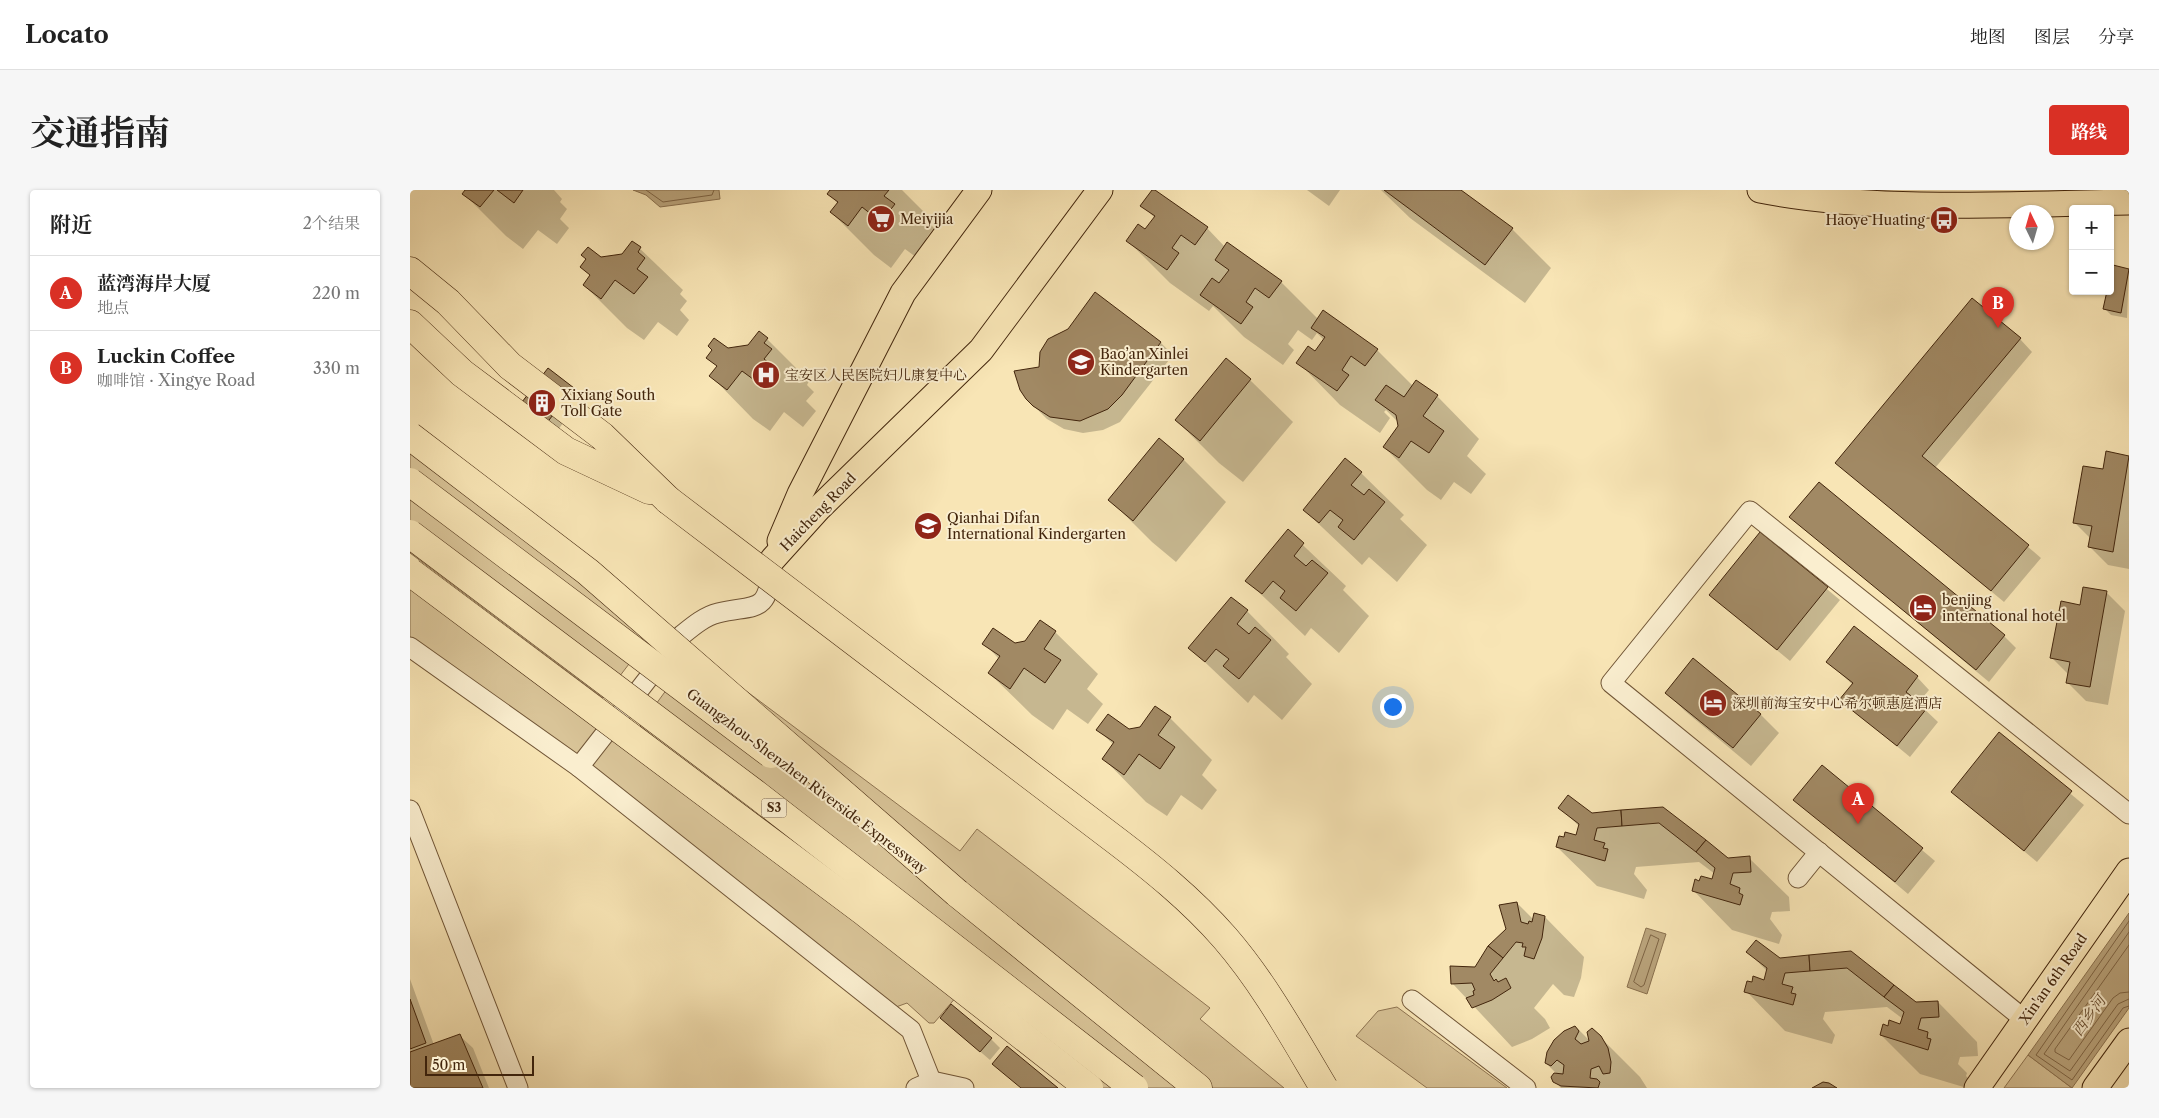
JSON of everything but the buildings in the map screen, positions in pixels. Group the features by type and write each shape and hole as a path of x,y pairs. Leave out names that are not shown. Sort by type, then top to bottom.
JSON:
{"highway":[{"path":"410,271 448,302 504,360 607,440 668,500 1141,859 1177,890 1224,937 1269,996 1324,1088"},
{"path":"410,324 462,373 566,451 668,500"},
{"path":"410,436 588,572 957,893"},
{"name":"Guangzhou-Shenzhen Riverside Expressway","path":"410,482 957,893 1198,1088"},
{"name":"S3","path":"410,534 757,795 1134,1088"},
{"path":"410,572 863,911 1089,1088"}],"main road":[{"name":"Haicheng Road","path":"773,559 800,494 903,293 979,190"},
{"name":"Haicheng Road","path":"773,559 819,508 981,350 1100,190"},
{"path":"1760,190 1838,200 1892,203 2129,202"},
{"name":"Xin'an 6th Road","path":"1977,1088 2129,871"},
{"path":"2096,1088 2129,1041"}],"street":[{"path":"2025,1020 1611,683 1750,511 2129,814"},
{"path":"579,767 682,635 711,616 752,608 763,601 770,591 773,559"},
{"path":"410,648 579,767 911,1030 927,1086 964,1088"},
{"path":"410,810 518,1088"},
{"path":"1798,878 1819,852"},
{"path":"1412,1000 1526,1088"}],"shaded area":[{"path":"410,438 658,626 603,698 410,553"},
{"path":"410,583 957,996 934,1023 929,1023 907,1003 896,1007 410,641"},
{"path":"694,652 960,851 977,829 1210,1008 1200,1019 1284,1088 1098,1088 640,726"},
{"path":"1397,1007 1507,1088 1427,1088 1356,1036 1378,1011"},
{"path":"2028,1055 2072,1088 2004,1088"}],"water":[{"path":"633,190 719,190 720,199 660,207 646,195"},
{"name":"西乡河","path":"2129,913 2129,1008 2072,1088 2028,1055"},
{"path":"1646,928 1666,934 1647,994 1627,987"}],"place":[{"name":"Meiyijia","path":"881,219"},
{"name":"Haoye Huating","path":"1944,220"},
{"name":"Luckin Coffee","path":"1998,328"},
{"name":"Bao’an Xinlei Kindergarten","path":"1081,362"},
{"name":"宝安区人民医院妇儿康复中心","path":"766,375"},
{"name":"Xixiang South Toll Gate","path":"542,403"},
{"name":"Qianhai Difan International Kindergarten","path":"928,526"},
{"name":"benjing international hotel","path":"1923,608"},
{"name":"深圳前海宝安中心希尔顿惠庭酒店","path":"1713,703"},
{"name":"蓝湾海岸大厦","path":"1858,824"}]}
